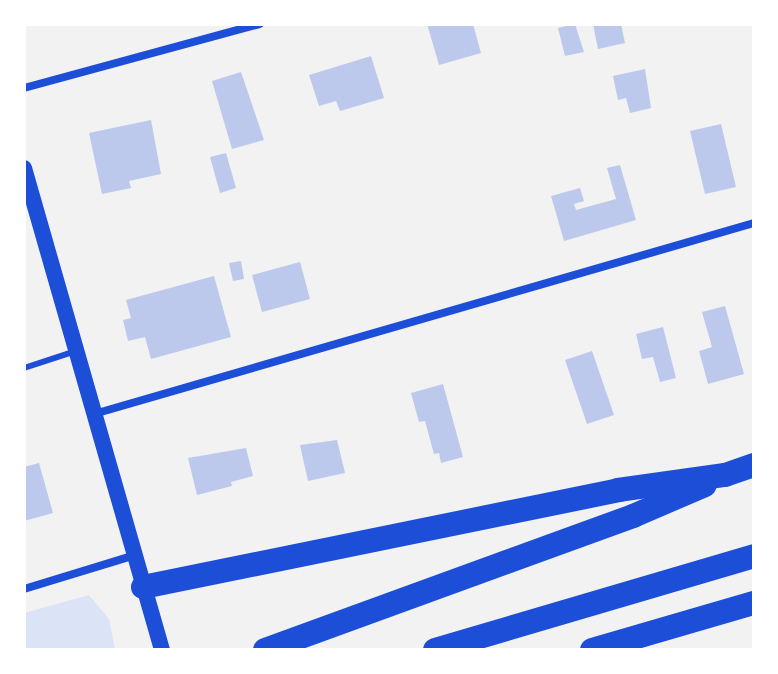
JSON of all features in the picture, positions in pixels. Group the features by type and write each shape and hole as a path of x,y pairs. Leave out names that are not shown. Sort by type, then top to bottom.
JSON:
{"highway":[{"path":"265,650 633,516 754,465"},
{"path":"143,587 618,490 725,475"},
{"path":"435,650 754,556"},
{"path":"592,650 754,603"}],"main road":[{"path":"24,168 161,647"}],"street":[{"path":"24,88 259,24"},
{"path":"94,414 754,223"},
{"path":"24,589 135,555"}],"lane":[{"path":"24,368 76,351"}],"shaded area":[{"path":"89,595 109,619 115,650 24,650 24,613"}],"building":[{"path":"427,24 473,24 481,53 439,65"},
{"path":"575,24 584,52 565,56 558,28"},
{"path":"593,24 621,24 625,43 598,49"},
{"path":"371,56 384,98 340,111 336,101 319,106 309,75"},
{"path":"645,69 651,108 630,113 626,98 618,100 613,76"},
{"path":"241,72 264,140 232,149 212,81"},
{"path":"151,120 161,174 129,181 131,188 102,194 89,133"},
{"path":"721,124 736,187 705,194 690,131"},
{"path":"226,153 236,188 220,193 210,157"},
{"path":"620,165 636,220 564,241 551,196 580,188 584,201 574,204 576,210 616,199 607,168"},
{"path":"241,261 244,279 233,281 229,263"},
{"path":"300,262 310,299 262,312 252,275"},
{"path":"214,276 231,337 151,359 145,337 128,341 123,320 131,318 126,300"},
{"path":"725,306 744,374 708,384 699,351 712,347 702,312"},
{"path":"663,327 676,378 660,382 653,357 642,359 636,334"},
{"path":"592,351 614,415 587,424 565,360"},
{"path":"443,384 463,457 441,463 439,453 434,454 425,421 419,422 411,393"},
{"path":"337,440 345,473 308,481 300,445"},
{"path":"246,448 253,476 231,482 232,486 197,495 188,458"},
{"path":"39,463 53,513 24,521 24,467"}]}
